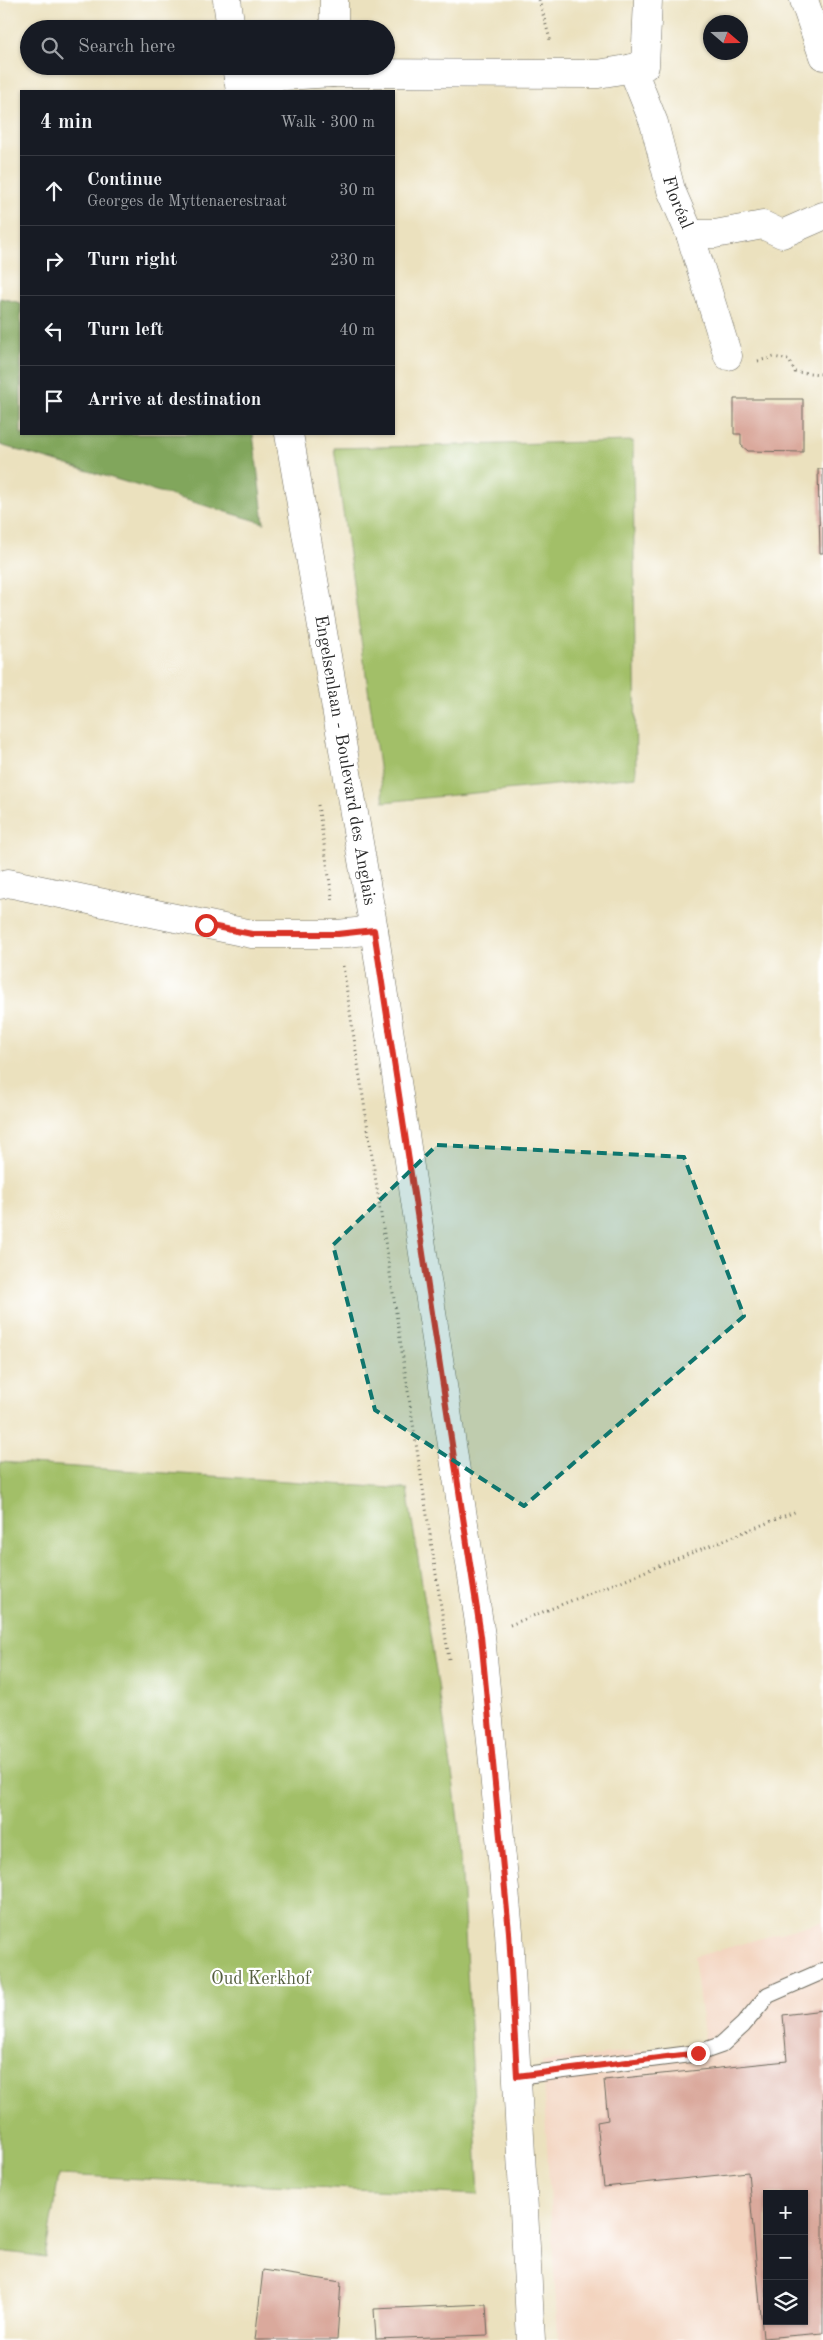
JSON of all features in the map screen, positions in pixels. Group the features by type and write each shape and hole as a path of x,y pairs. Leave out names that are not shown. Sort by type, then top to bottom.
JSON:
{"main road":[{"path":"227,0 230,20"},
{"path":"334,0 334,20"},
{"path":"238,79 338,76 598,74 645,66 648,0"},
{"path":"804,0 823,56"},
{"name":"Floréal","path":"632,68 654,123 671,190 690,234 715,234 763,226 782,234 823,216"},
{"path":"690,234 728,356"},
{"name":"Engelsenlaan - Boulevard des Anglais","path":"289,435 374,930 481,1636 509,1932 532,2340"},
{"path":"0,885 8,883 252,934 338,934 374,930"}],"lane":[{"path":"517,2076 698,2053 721,2045 743,2024 768,1995 823,1971"}],"path":[{"path":"539,0 559,74"},
{"path":"728,356 741,365 774,357 789,360 795,372 823,374"},
{"path":"317,797 450,1664"},
{"path":"481,1636 797,1511"}],"highlighted area":[{"path":"437,1145 684,1157 744,1316 524,1506 375,1410 333,1245"}],"shaded area":[{"path":"823,1921 823,2340 558,2340 542,2062 705,2043 694,1957"}],"green space":[{"path":"0,298 20,303 20,435 253,435 264,523 0,445"},
{"path":"633,441 636,777 384,802 334,448"},
{"name":"Oud Kerkhof","path":"0,1462 407,1489 453,1779 460,1838 479,2195 59,2175 45,2257 0,2251"}],"building":[{"path":"734,399 803,399 803,452 748,451 741,445 741,434 734,434"},
{"path":"818,469 823,469 823,553 820,553"},
{"path":"823,2010 823,2333 763,2338 748,2172 604,2187 597,2122 608,2120 604,2080 787,2061 783,2015"},
{"path":"263,2270 341,2282 337,2340 255,2340"},
{"path":"486,2304 488,2335 376,2339 374,2309"}],"route":[{"path":"206,925 252,934 338,934 374,930 481,1636 509,1932 517,2076 698,2053"}]}
